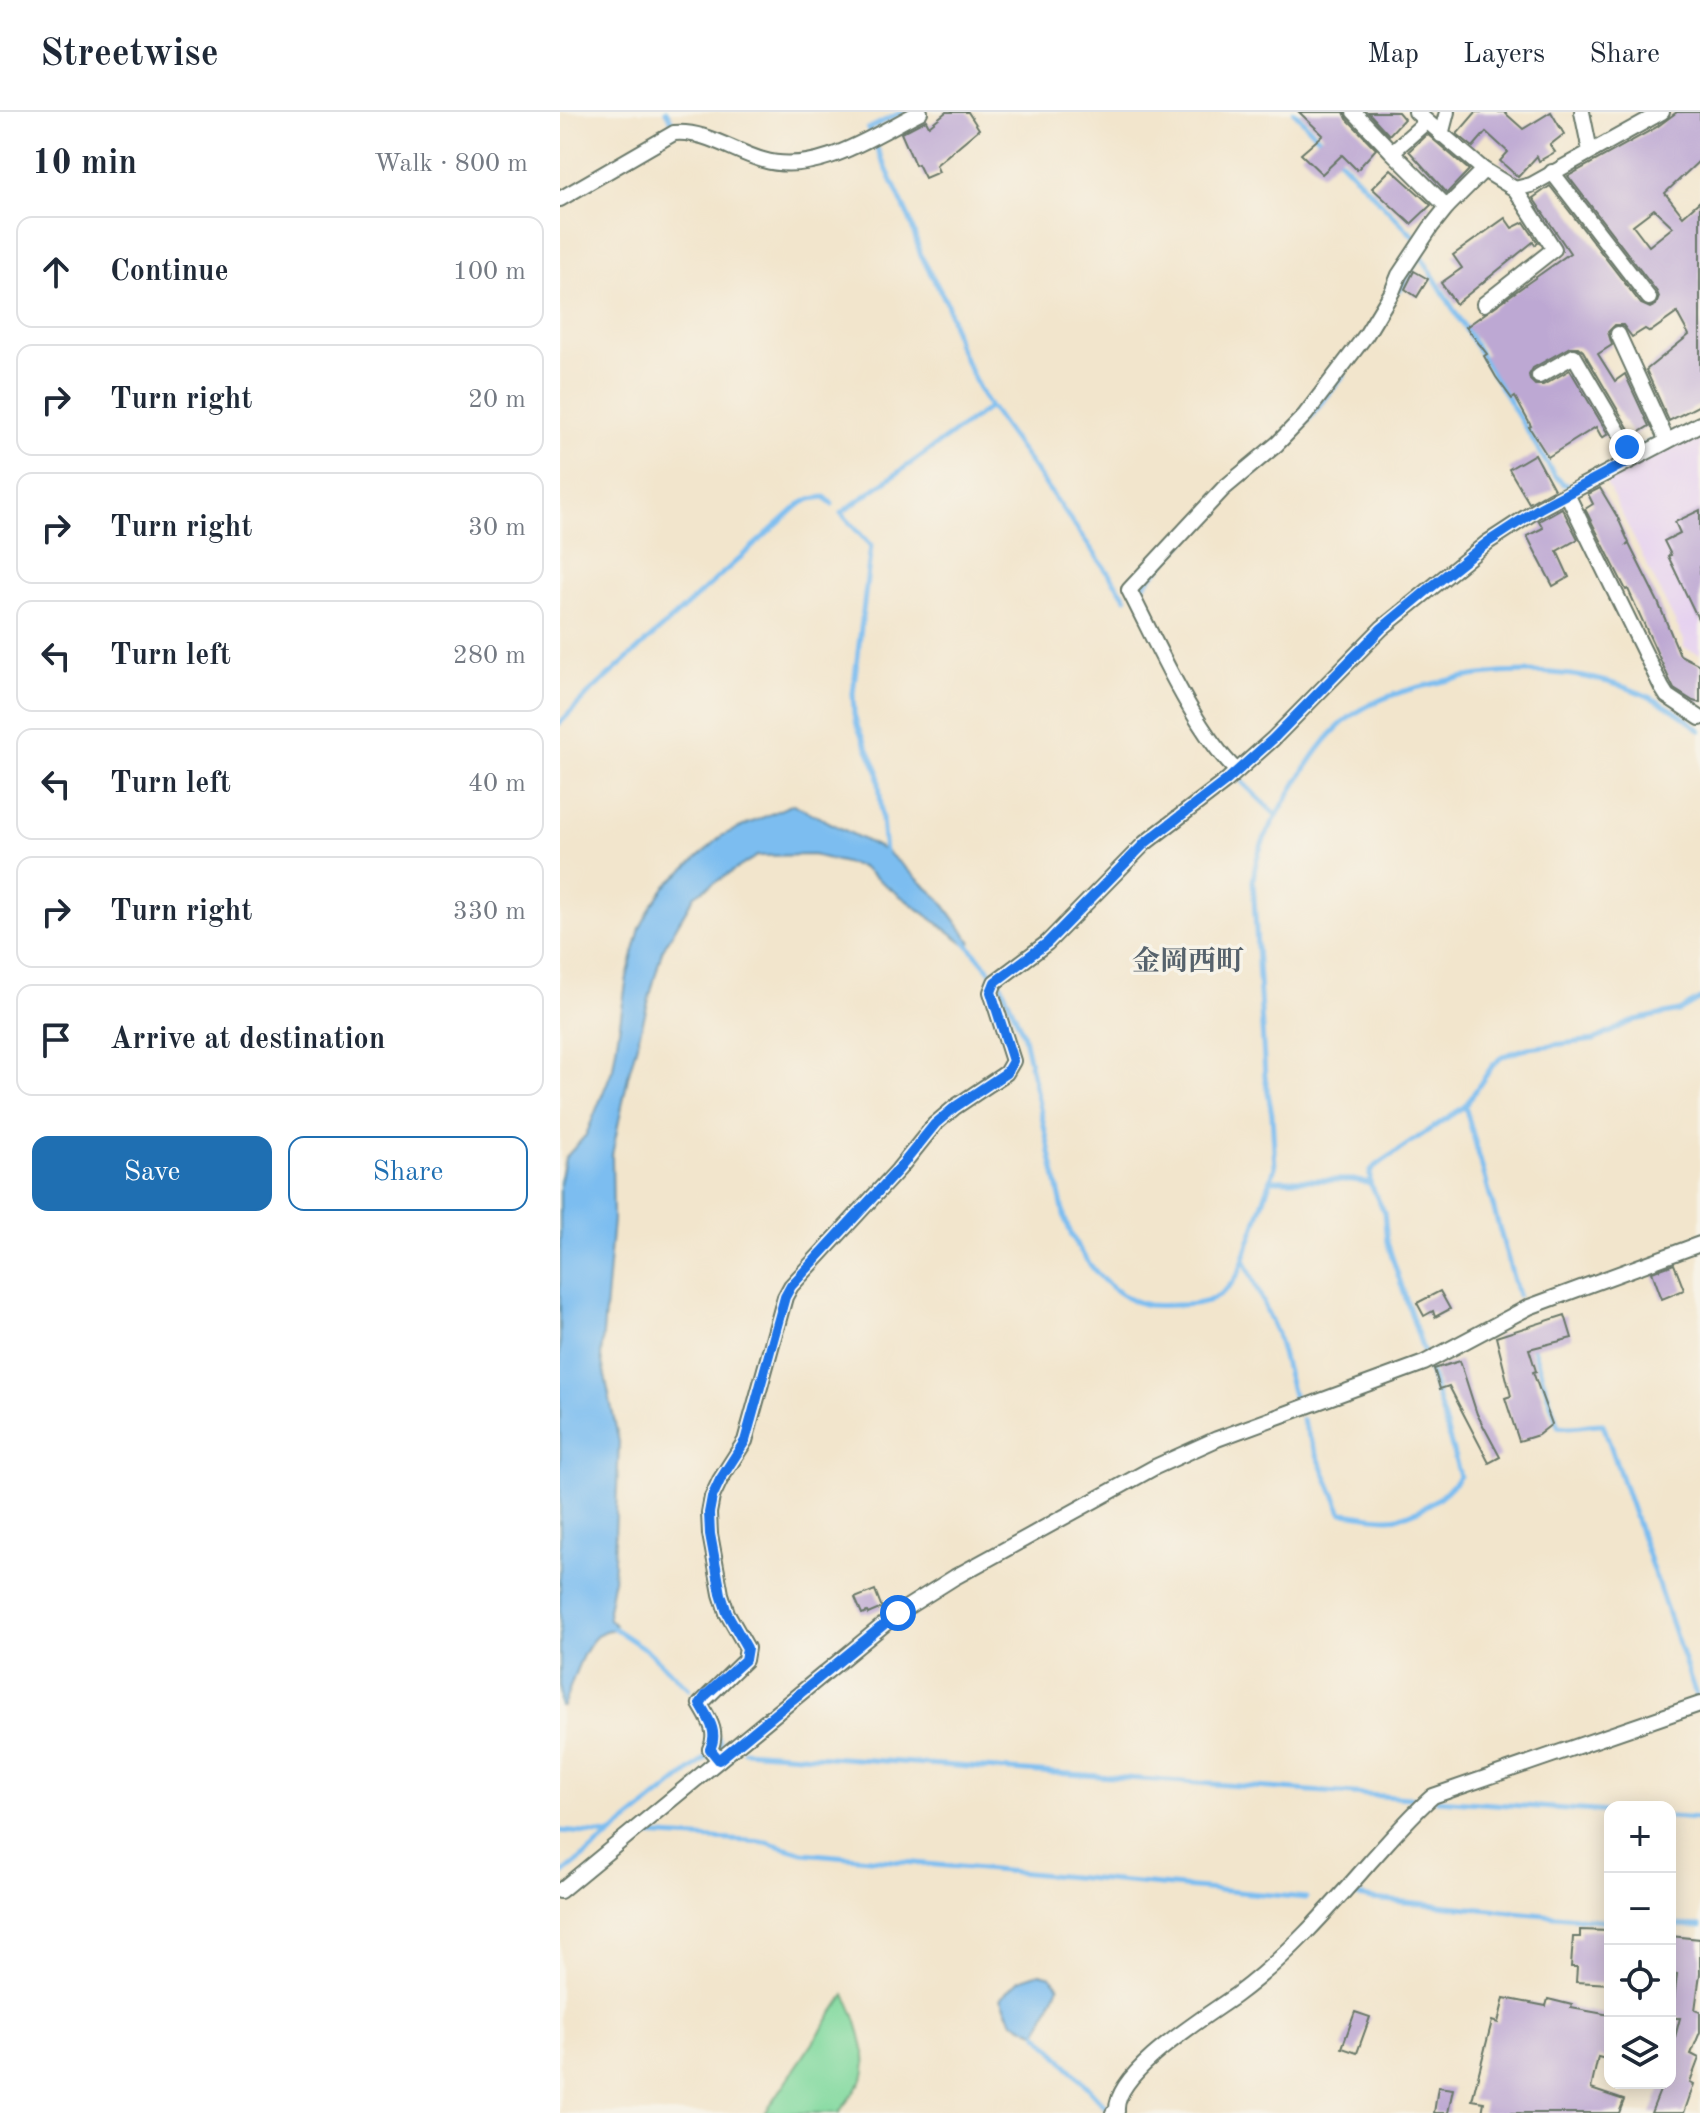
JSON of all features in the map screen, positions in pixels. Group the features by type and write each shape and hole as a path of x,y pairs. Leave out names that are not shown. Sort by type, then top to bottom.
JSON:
{"street":[{"path":"560,199 674,133 686,132 765,161 791,164 827,158 920,112"},
{"path":"1354,112 1447,207"},
{"path":"1441,135 1447,112"},
{"path":"1582,112 1590,151"},
{"path":"1515,189 1531,185 1662,112"},
{"path":"1392,152 1421,117 1484,170 1515,189 1554,249 1484,304"},
{"path":"1237,771 1225,760 1189,704 1129,590 1223,489 1277,444 1305,415 1366,335 1399,275 1447,207 1484,170"},
{"path":"1552,172 1649,298"},
{"path":"1618,334 1667,441"},
{"path":"1539,376 1574,356 1632,454"},
{"path":"715,1755 711,1722 700,1704 745,1660 747,1648 732,1623 721,1594 710,1534 712,1497 745,1441 785,1297 791,1286 898,1170 935,1124 1011,1067 1013,1061 991,992 998,979 1047,943 1145,843 1273,739 1382,628 1488,542 1632,454 1700,424"},
{"path":"1567,494 1662,688 1667,696 1700,718"},
{"path":"560,1891 715,1755 898,1613 955,1577 1155,1467 1217,1439 1424,1363 1529,1307 1700,1244"},
{"path":"1116,2113 1127,2086 1157,2051 1258,1976 1333,1904 1433,1796 1700,1704"}],"shaded area":[{"path":"1700,431 1700,654 1684,648 1684,640 1605,480"}],"green space":[{"path":"845,1995 857,2022 865,2057 864,2075 856,2090 839,2113 765,2113"}],"water":[{"path":"793,804 886,851 940,899 971,942 967,945 861,867 813,855 757,856 695,895 662,951 628,1077 612,1155 613,1220 601,1357 619,1442 613,1583 608,1610 609,1619 615,1625 611,1630 602,1632 587,1649 563,1706 560,1706 560,1183 565,1158 586,1135 613,1068 627,977 640,928 651,907 665,887 723,835"},
{"path":"1040,1973 1051,1976 1059,1986 1037,2033 1013,2022 1001,1998 1019,1980"}],"building":[{"path":"946,112 968,112 979,129 936,165 939,172 925,178 918,164 915,165 901,133 926,120 929,126"},
{"path":"1299,112 1344,112 1376,149 1357,170 1342,155 1322,174 1301,154 1323,135"},
{"path":"1368,112 1398,112 1404,119 1389,135"},
{"path":"1476,112 1504,112 1523,129 1551,112 1564,134 1550,145 1555,152 1539,161 1537,156 1518,177 1500,161 1508,152 1486,132 1473,147 1457,134"},
{"path":"1677,112 1700,112 1700,160 1665,193 1683,216 1700,201 1700,405 1669,421 1646,370 1689,335 1677,313 1650,332 1645,329 1632,337 1623,325 1615,325 1608,332 1612,345 1598,354 1615,381 1625,374 1649,426 1633,436 1583,351 1570,347 1533,368 1530,380 1535,385 1543,385 1570,370 1608,434 1602,438 1596,427 1548,457 1515,397 1512,399 1496,377 1484,356 1487,354 1466,327 1570,253 1533,198 1550,186 1641,304 1650,308 1656,305 1657,292 1568,176 1657,127","holes":["1654,209 1673,227 1649,246 1633,225"]},
{"path":"1427,134 1469,170 1447,193 1409,151"},
{"path":"1391,169 1431,205 1411,224 1372,188"},
{"path":"1505,218 1512,228 1524,222 1538,243 1535,245 1533,242 1456,304 1441,283 1462,268 1453,255"},
{"path":"1414,271 1428,279 1417,297 1405,289"},
{"path":"1535,454 1554,489 1529,503 1509,469"},
{"path":"1600,488 1618,518 1629,543 1626,546 1629,544 1658,602 1680,655 1700,665 1700,703 1674,689 1628,589 1585,509 1593,504 1588,494"},
{"path":"1562,508 1578,539 1557,551 1569,577 1553,586 1527,536 1543,528 1539,521"},
{"path":"1700,510 1700,623 1664,541 1680,533 1675,522"},
{"path":"1674,1264 1684,1290 1662,1299 1652,1272"},
{"path":"1440,1291 1450,1309 1435,1317 1433,1311 1424,1316 1417,1303"},
{"path":"1565,1315 1572,1338 1529,1349 1536,1371 1533,1372 1552,1424 1538,1435 1519,1441 1505,1398 1511,1396 1496,1337"},
{"path":"1460,1361 1477,1414 1500,1457 1489,1463 1449,1386 1440,1389 1434,1369"},
{"path":"875,1590 882,1608 862,1614 855,1598"},
{"path":"1580,1930 1604,1931 1604,1984 1576,1982 1577,1967 1571,1967 1573,1937 1580,1937"},
{"path":"1676,1937 1700,1939 1700,1974 1695,2010 1700,2012 1700,2032 1691,2054 1699,2058 1690,2082 1694,2084 1684,2113 1651,2113 1661,2089 1676,2089 1676,2033 1680,2018 1676,2018"},
{"path":"1504,1998 1546,2006 1548,1999 1572,2005 1571,2008 1604,2014 1604,2058 1598,2057 1591,2089 1624,2100 1619,2113 1482,2113 1484,2102 1472,2100 1492,2021 1498,2023"},
{"path":"1355,2012 1370,2017 1357,2053 1342,2048"},
{"path":"1438,2087 1453,2089 1448,2113 1434,2113"}],"waterway":[{"path":"666,112 674,124 690,127"},
{"path":"869,131 902,112"},
{"path":"1294,112 1324,143"},
{"path":"875,144 910,220 921,256 947,303 958,345 983,397 1126,598"},
{"path":"1336,156 1415,238"},
{"path":"1400,290 1421,254"},
{"path":"1421,256 1554,475 1564,484 1572,486"},
{"path":"1250,475 1293,439 1344,375"},
{"path":"885,854 878,771 858,728 853,693 871,546 841,513 990,407"},
{"path":"1633,452 1651,441"},
{"path":"1139,590 1233,489"},
{"path":"560,723 588,694 799,505 810,499 825,497 832,504"},
{"path":"964,940 1001,984 1023,1033 1065,1219 1086,1260 1108,1284 1133,1300 1148,1305 1189,1305 1206,1301 1227,1289 1239,1273 1275,1167 1272,1114 1265,1077 1253,881 1255,868 1275,819 1307,765 1331,734 1359,711 1408,690 1463,678 1535,672 1571,675 1640,693 1671,709 1700,730"},
{"path":"1242,782 1277,816"},
{"path":"1370,1183 1370,1173 1374,1167 1465,1106 1493,1065 1503,1056 1528,1048 1594,1040 1635,1020 1679,1011 1700,999"},
{"path":"1465,1106 1518,1295"},
{"path":"1271,1180 1353,1180 1370,1183 1384,1212 1387,1242 1424,1353"},
{"path":"1245,1261 1277,1334 1294,1399"},
{"path":"1532,1345 1558,1426 1603,1424 1698,1701"},
{"path":"1302,1420 1342,1513 1388,1518 1408,1514 1437,1499 1460,1476 1430,1371"},
{"path":"609,1625 648,1651 689,1689"},
{"path":"560,1876 721,1746 719,1738"},
{"path":"744,1751 1424,1799"},
{"path":"1437,1800 1604,1812"},
{"path":"1676,1817 1700,1819"},
{"path":"560,1831 611,1835"},
{"path":"644,1835 766,1842 803,1853 1306,1898"},
{"path":"1351,1894 1372,1899 1604,1920"},
{"path":"1676,1925 1700,1926"},
{"path":"1037,2033 1110,2112"}],"district":[{"name":"金岡西町","path":"1188,963"}],"route":[{"path":"898,1613 719,1760 710,1749 714,1741 711,1722 700,1704 745,1660 747,1648 727,1613 721,1594 714,1564 709,1513 720,1480 745,1441 777,1319 791,1286 898,1170 935,1124 1011,1067 1013,1061 991,992 995,982 1047,943 1145,843 1226,781 1273,739 1382,628 1488,542 1540,508 1634,458 1627,447"}]}
